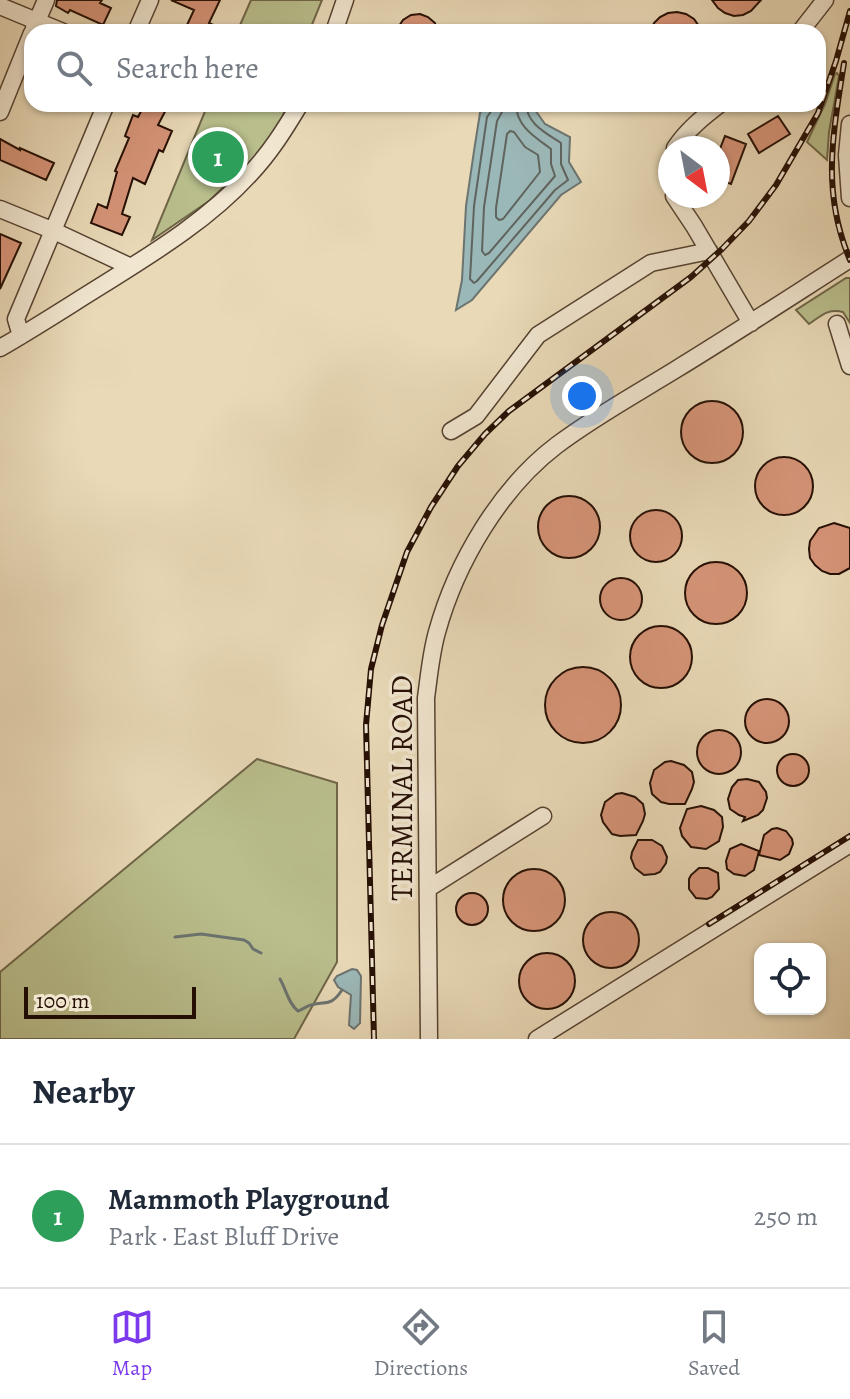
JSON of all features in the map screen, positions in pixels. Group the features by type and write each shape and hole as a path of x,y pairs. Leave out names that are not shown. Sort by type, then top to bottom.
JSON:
{"street":[{"path":"36,24 46,0"},
{"path":"140,24 150,0"},
{"path":"337,24 345,0"},
{"path":"806,24 825,0"},
{"path":"0,6 27,24"},
{"path":"0,112 24,53"},
{"path":"21,336 16,319 103,112"},
{"path":"0,348 131,267 204,216 249,175 269,152 295,112"},
{"path":"683,136 710,112"},
{"path":"850,124 847,155 850,198"},
{"path":"682,208 751,323"},
{"path":"0,209 131,267"},
{"path":"451,431 476,416 538,335 651,263 709,251"},
{"name":"TERMINAL ROAD","path":"429,1039 426,698 437,631 449,597 482,530 526,471 556,446 850,259"},
{"path":"837,324 850,366"},
{"path":"429,888 543,816"},
{"path":"537,1039 850,844"}],"green space":[{"path":"251,0 322,0 312,24 240,24"},
{"path":"835,74 839,76 827,160 807,142 821,112 826,112 826,101"},
{"path":"205,112 284,112 277,129 256,156 209,201 152,240"},
{"path":"850,278 850,323 843,312 833,311 809,324 796,310"},
{"path":"257,759 337,783 337,962 294,1039 0,1039 0,972"}],"water":[{"path":"537,112 545,124 570,137 569,162 581,182 561,195 472,300 456,310 462,280 466,206 480,113"},
{"path":"352,969 361,976 360,1023 354,1029 349,1025 351,995 338,987 334,980"}],"building":[{"path":"57,0 102,0 100,3 111,8 101,24 56,6"},
{"path":"171,0 220,0 211,24 187,24 194,10"},
{"path":"712,0 761,0 751,11 734,16 718,8"},
{"path":"668,13 686,14 697,24 654,24"},
{"path":"420,14 435,24 400,24 411,15"},
{"path":"141,112 165,112 158,125 172,131 163,152 159,150 145,184 133,178 122,214 130,217 122,235 91,223 98,204 107,208 115,171 129,138 125,136 133,115 138,117"},
{"path":"778,116 790,134 759,153 748,134"},
{"path":"730,138 746,144 730,184"},
{"path":"0,139 54,163 46,180 0,160"},
{"path":"0,234 21,243 0,289"},
{"path":"712,401 724,403 734,410 741,420 741,444 734,454 724,461 712,463 700,461 690,454 683,444 681,432 683,420 690,410 700,403"},
{"path":"784,457 795,459 804,466 811,475 811,497 804,506 795,513 784,515 773,513 764,506 757,497 755,486 757,475 764,466 773,459"},
{"path":"569,496 581,498 591,505 598,515 598,539 591,549 581,556 569,558 557,556 547,549 540,539 538,527 540,515 547,505 557,498"},
{"path":"656,510 674,518 682,536 674,554 656,562 638,554 630,536 638,518"},
{"path":"834,523 850,528 850,568 839,574 822,571 810,558 809,549 810,541 819,528"},
{"path":"716,562 728,564 738,571 745,581 745,605 738,615 728,622 716,624 704,622 694,615 687,605 685,593 687,581 694,571 704,564"},
{"path":"621,578 636,584 642,599 636,614 621,620 606,614 600,599 606,584"},
{"path":"661,626 673,628 683,635 690,645 690,669 683,679 673,686 661,688 649,686 639,679 632,669 630,657 632,645 639,635 649,628"},
{"path":"583,667 598,670 610,678 618,690 621,705 618,720 610,732 598,740 583,743 568,740 556,732 548,720 545,705 548,690 556,678 568,670"},
{"path":"767,699 782,706 789,721 782,736 767,743 752,736 745,721 752,706"},
{"path":"719,730 734,737 741,752 734,767 719,774 704,767 697,752 704,737"},
{"path":"793,754 804,759 809,770 804,781 793,786 782,781 777,770 782,759"},
{"path":"671,761 684,765 692,772 694,782 685,804 661,802 652,794 650,783 654,770"},
{"path":"738,780 759,782 767,798 758,815 743,821 745,817 730,809 728,799"},
{"path":"622,793 635,797 643,804 645,814 636,835 612,834 603,822 601,815 605,802"},
{"path":"701,806 714,810 722,817 719,841 706,849 691,847 680,828 687,809"},
{"path":"777,828 786,831 792,839 789,854 780,860 759,855 764,835"},
{"path":"638,840 652,840 662,846 667,857 660,872 644,875 635,868 631,858"},
{"path":"741,844 759,851 754,870 745,876 727,869 726,861 730,849"},
{"path":"699,868 718,873 719,889 707,899 696,898 689,889 689,879"},
{"path":"534,869 546,871 556,878 563,888 563,912 556,922 546,929 534,931 522,929 512,922 505,912 503,900 505,888 512,878 522,871"},
{"path":"472,893 483,898 488,909 483,920 472,925 461,920 456,909 461,898"},
{"path":"611,912 631,920 639,940 631,960 611,968 591,960 583,940 591,920"},
{"path":"547,953 567,961 575,981 567,1001 547,1009 527,1001 519,981 527,961"}],"waterway":[{"path":"175,937 201,934 244,940 261,953"},
{"path":"280,979 289,1000 298,1011 331,1001 342,990"}],"railway":[{"path":"826,90 850,11"},
{"path":"844,63 833,138 832,186 841,235 850,260"},
{"path":"374,1039 366,725 371,669 382,625 407,552 458,466 485,434 509,411 691,277 749,221 776,185 818,112"},
{"path":"709,924 850,836"}],"place":[{"name":"Mammoth Playground","path":"218,157"}]}
